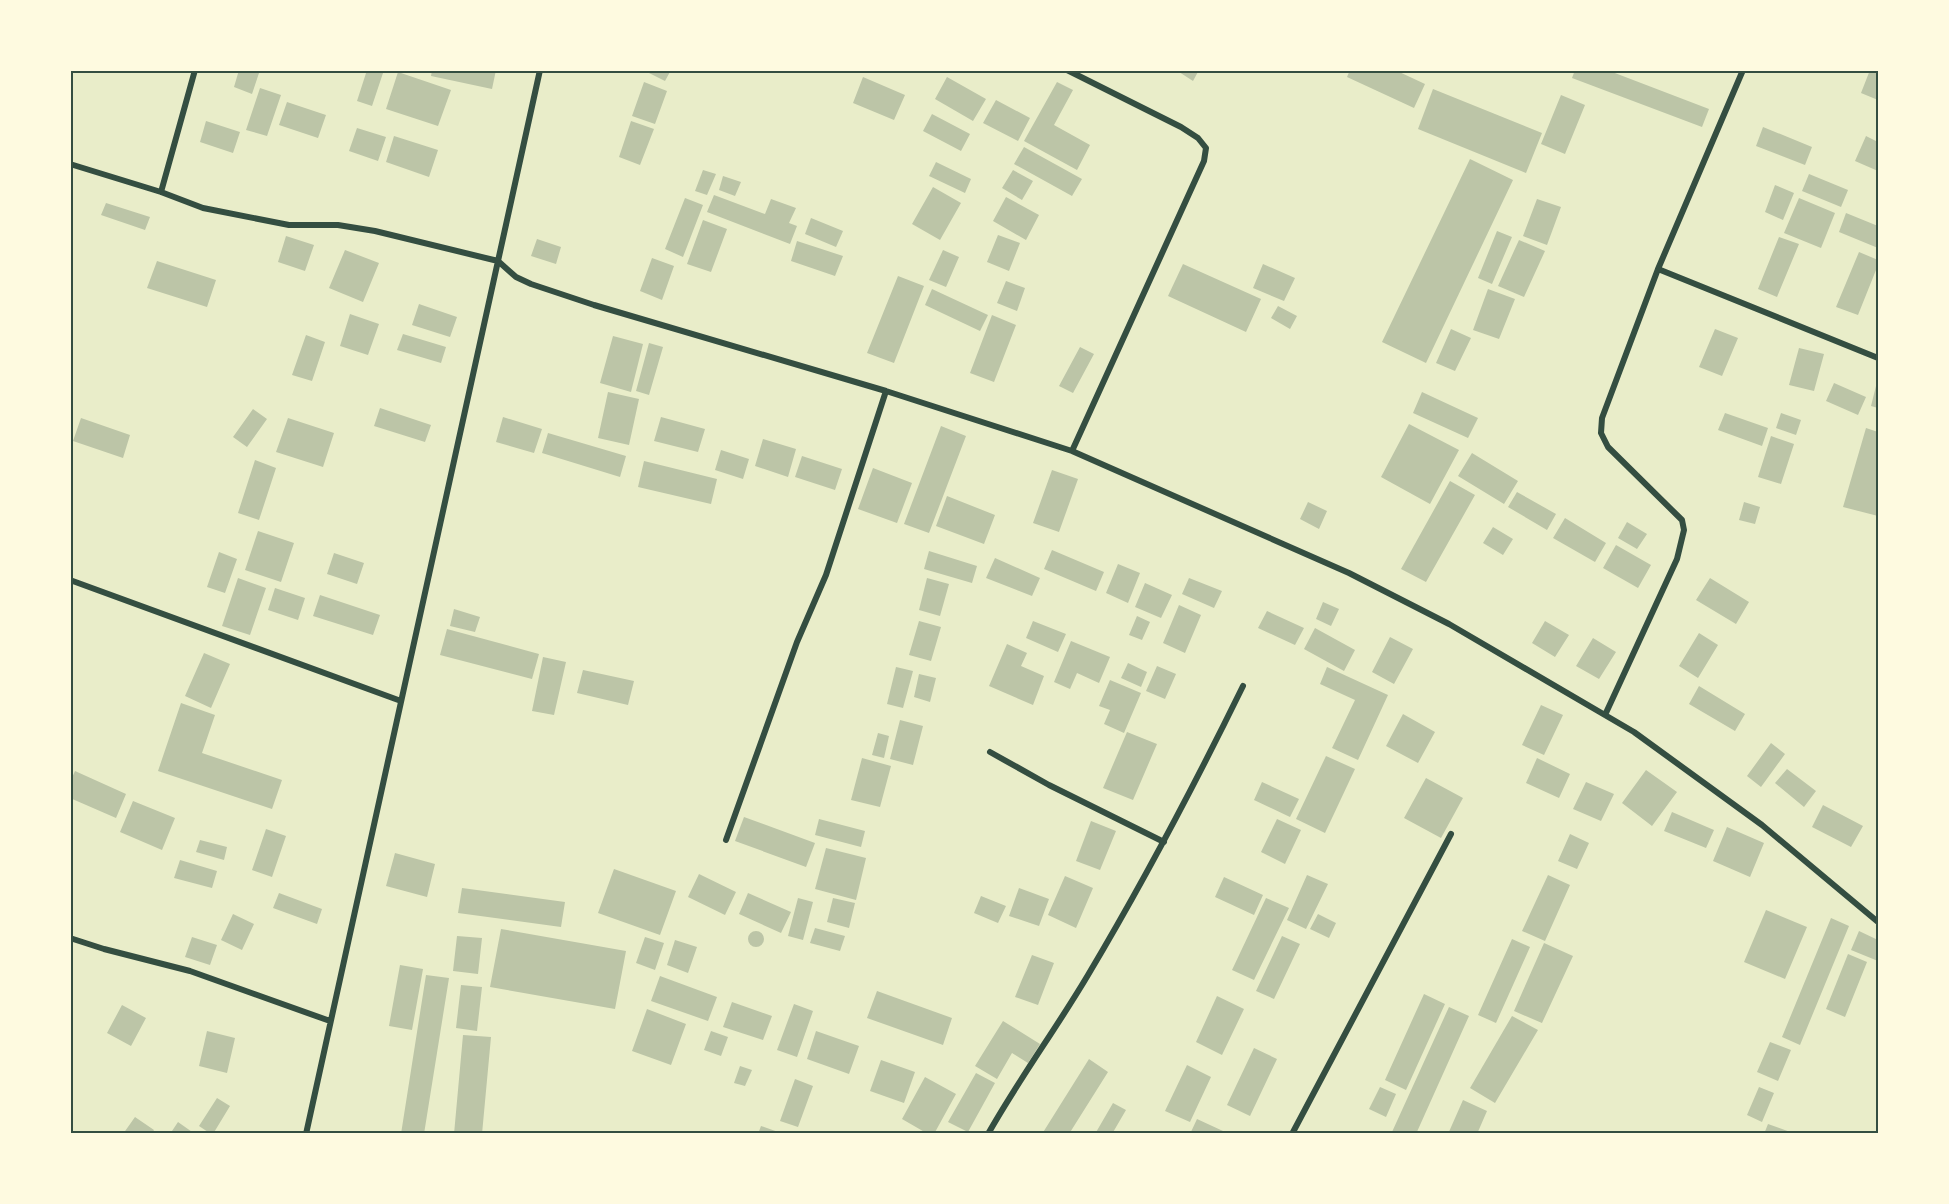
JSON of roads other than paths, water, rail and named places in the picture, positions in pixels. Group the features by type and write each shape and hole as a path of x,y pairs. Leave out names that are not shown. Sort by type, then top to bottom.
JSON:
{"street":[{"path":"161,192 195,70"},
{"path":"306,1134 540,70"},
{"path":"1067,70 1180,127 1198,138 1206,148 1204,161 1072,451"},
{"path":"1605,716 1677,559 1684,530 1682,520 1608,447 1601,433 1602,418 1658,269 1743,70"},
{"path":"70,164 161,192 203,208 290,225 338,225 375,231 498,261 516,277 573,298 886,391 1072,451 1349,573 1449,624 1634,732 1762,825 1878,922"},
{"path":"1658,269 1878,358"},
{"path":"726,840 793,653 826,575 886,391"},
{"path":"70,580 401,700"},
{"path":"988,1134 1015,1086 1087,976 1164,842 1243,686"},
{"path":"990,752 1049,785 1164,842"},
{"path":"1292,1134 1451,834"},
{"path":"70,938 190,971 330,1021"}]}
